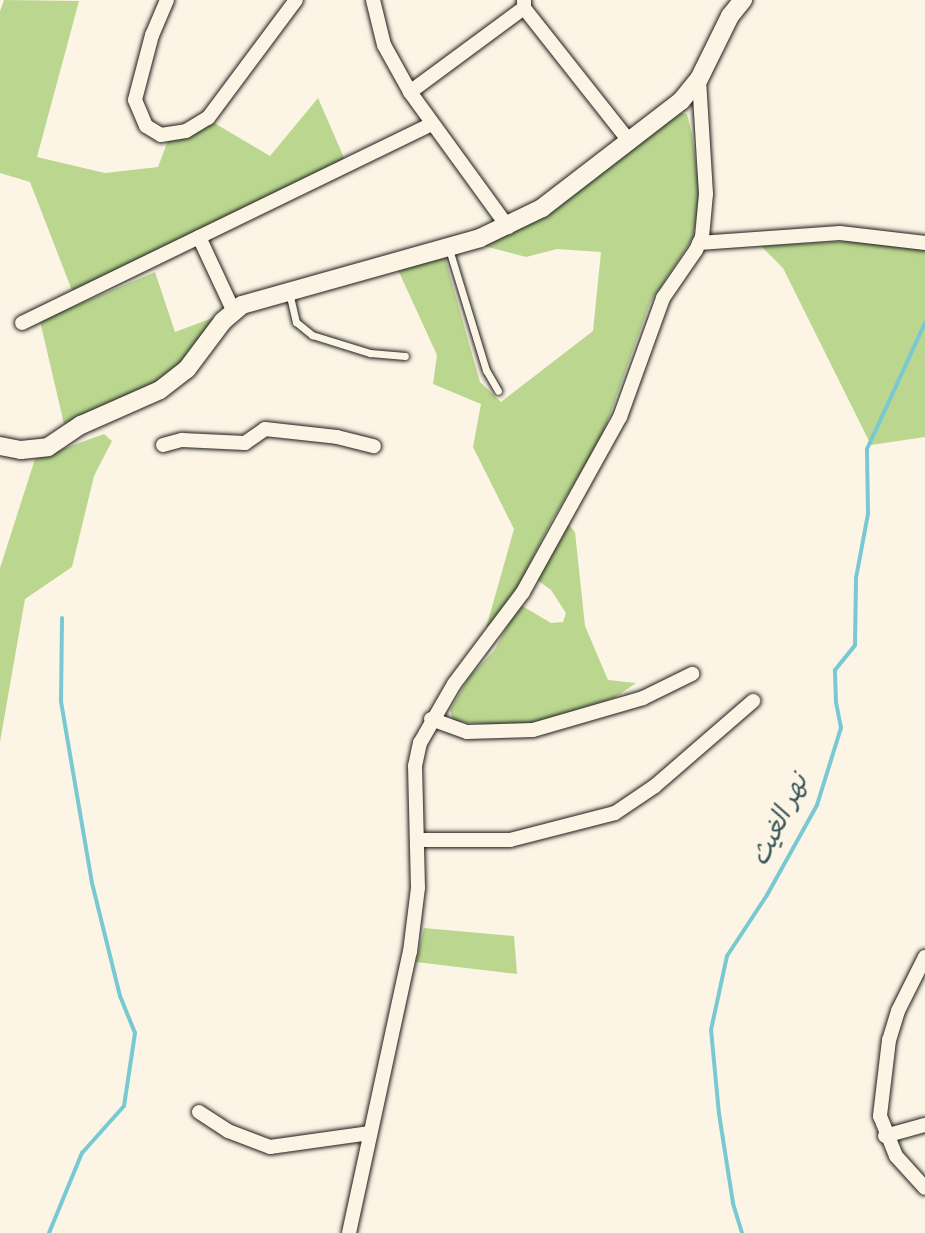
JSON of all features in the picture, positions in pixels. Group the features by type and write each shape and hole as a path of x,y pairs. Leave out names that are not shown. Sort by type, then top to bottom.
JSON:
{"street":[{"path":"167,0 152,35 135,100 146,126 168,135 186,131 208,118 296,0"},
{"path":"373,0 384,45 410,92 430,124 508,227"},
{"path":"0,446 21,450 48,447 81,425 160,390 187,369 233,310 289,291 448,248 508,227 562,194 681,101 699,78 741,0"},
{"path":"410,92 524,4 630,142"},
{"path":"349,1233 410,952 419,840 415,766 431,719 523,592 620,417 663,298 699,243 706,194 699,78"},
{"path":"22,323 430,124"},
{"path":"699,243 850,233 925,243"},
{"path":"199,237 233,310"},
{"path":"163,445 182,440 245,443 265,429 337,437 374,446"},
{"path":"431,719 467,732 533,730 643,698 692,674"},
{"path":"419,840 510,840 615,813 655,786 753,701"},
{"path":"925,957 898,1011 889,1040 880,1094 885,1136 896,1156 925,1188"},
{"path":"199,1113 228,1131 270,1147 331,1136 370,1133"},
{"path":"885,1136 925,1125"}],"lane":[{"path":"448,248 486,370 498,391"},
{"path":"289,291 296,322 312,335 370,353 405,356"}],"green space":[{"path":"4,0 79,1 37,157 105,173 158,167 169,138 211,121 270,156 318,98 345,160 73,293 30,182 0,173 0,11"},
{"path":"680,113 687,114 692,134 700,196 693,238 650,303 601,439 552,520 510,602 486,628 514,529 473,447 481,404 433,384 437,355 398,270 445,258 480,382 501,402 593,331 601,252 557,249 526,257 484,246"},
{"path":"866,240 925,250 925,437 871,445 783,268 761,246"},
{"path":"155,272 175,332 215,317 192,354 166,380 64,424 40,321"},
{"path":"104,434 112,441 94,476 72,567 25,599 0,742 0,568 35,459"},
{"path":"567,523 575,532 585,626 608,680 636,683 614,698 533,723 493,725 453,721 450,710 470,676 494,651 519,604 551,623 563,622 566,613 551,590 536,579"},
{"path":"424,928 514,936 517,974 416,962"}],"waterway":[{"name":"نهر الغيث","path":"742,1233 733,1203 719,1114 711,1030 727,956 767,895 817,805 841,728 836,702 835,670 855,645 856,578 868,514 867,449 925,323"},
{"path":"49,1233 82,1153 124,1106 135,1033 120,996 92,883 61,701 62,618"}]}
